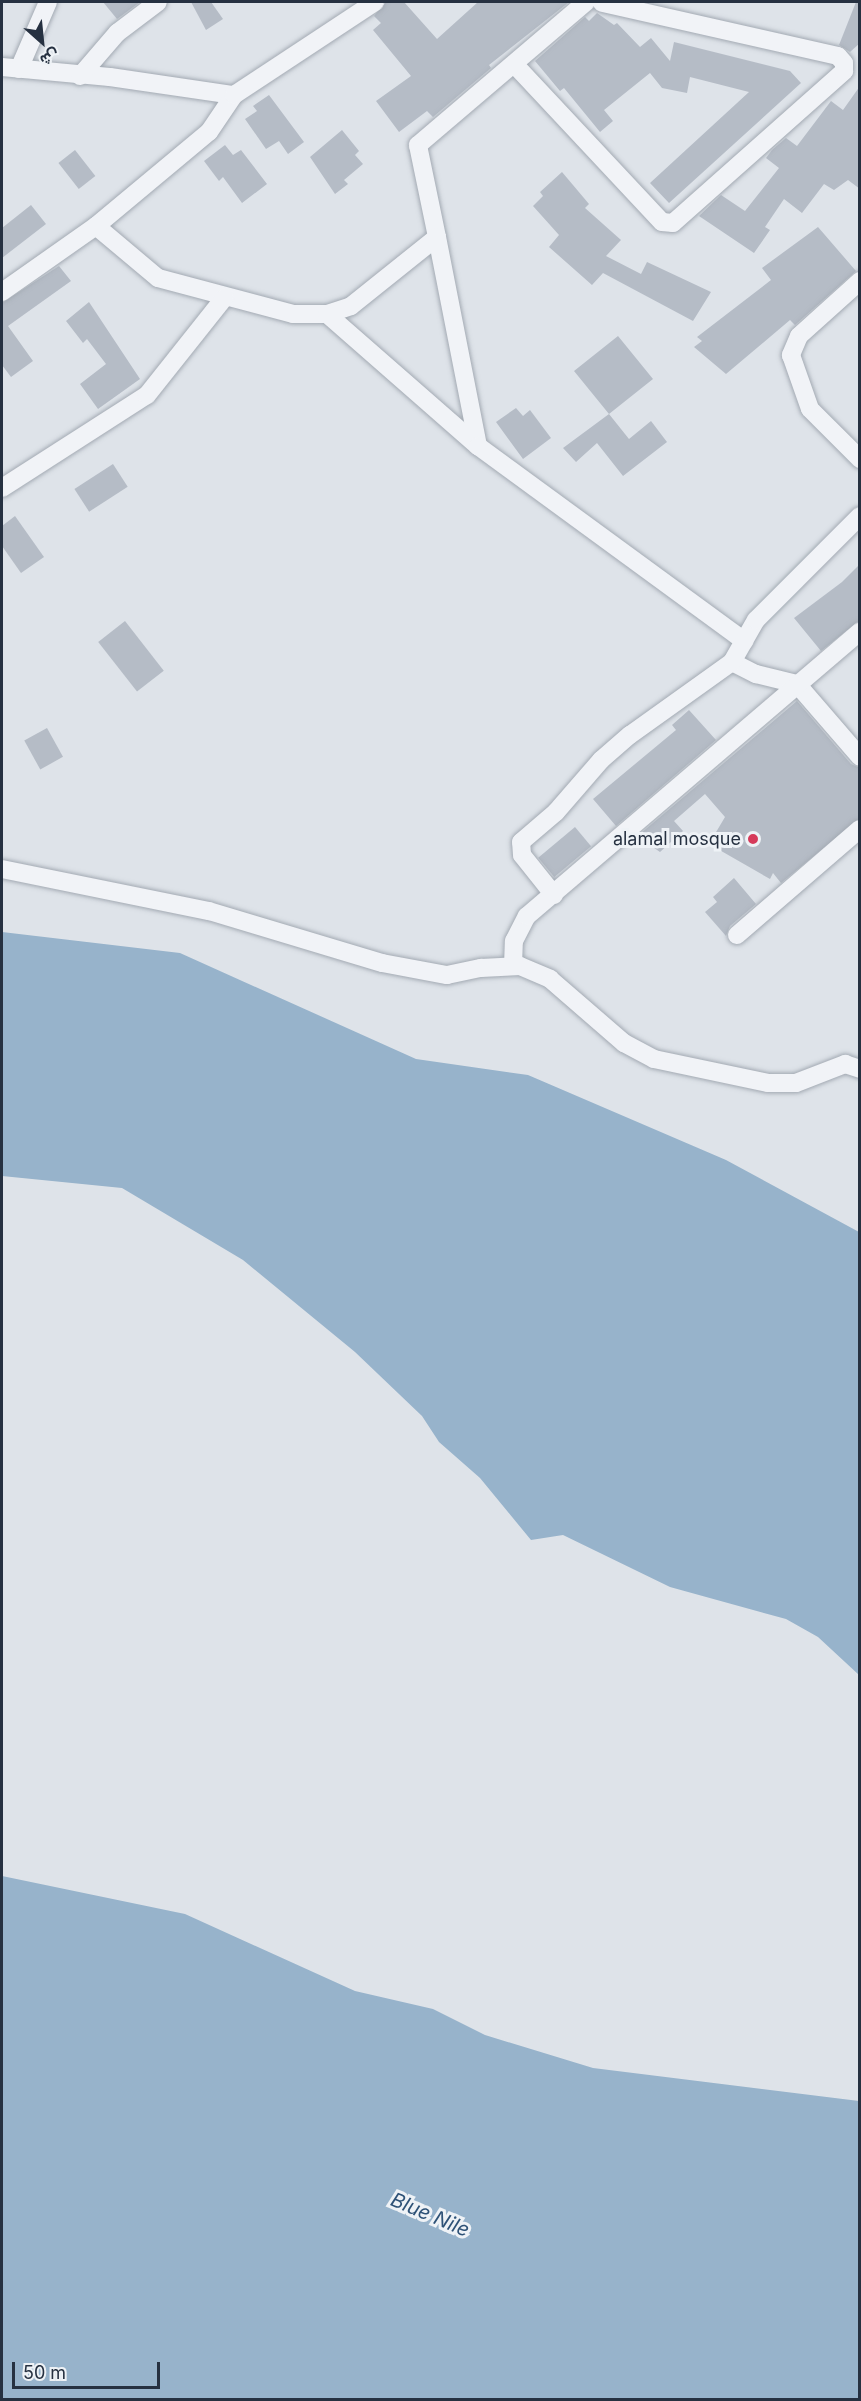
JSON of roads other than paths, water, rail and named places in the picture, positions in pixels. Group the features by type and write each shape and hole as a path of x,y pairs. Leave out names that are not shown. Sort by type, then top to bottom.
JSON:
{"street":[{"path":"48,2 10,68 234,95"},
{"path":"80,76 117,33 158,2"},
{"path":"2,292 96,226 209,132 234,95 375,2"},
{"path":"478,446 418,145 482,88 597,2 838,56 844,63 844,71 673,222 663,222 515,65"},
{"path":"96,226 158,278 293,314 327,314 362,300 436,237"},
{"path":"860,280 799,336 790,355 810,409 860,459"},
{"path":"2,488 147,395 225,297"},
{"path":"327,314 478,446 744,641"},
{"path":"554,895 522,855 521,842 556,812 601,760 630,735 732,662 756,620 860,516"},
{"path":"513,966 514,941 527,916 860,632"},
{"path":"732,662 756,674 797,684 860,757"},
{"path":"737,935 860,829"},
{"path":"2,868 209,911 382,963 447,975 513,966 550,979 624,1043 654,1059 768,1083 796,1083 845,1064 860,1069"}],"water":[{"path":"2,932 180,953 416,1059 528,1075 726,1160 859,1232 859,1675 818,1637 786,1619 670,1587 563,1535 531,1540 480,1478 439,1442 422,1416 355,1352 243,1260 122,1188 2,1176"},
{"name":"Blue Nile","path":"2,1876 185,1914 355,1991 433,2009 485,2035 593,2068 859,2101 859,2399 2,2399"}],"place":[{"name":"alamal mosque","path":"753,839"}]}
